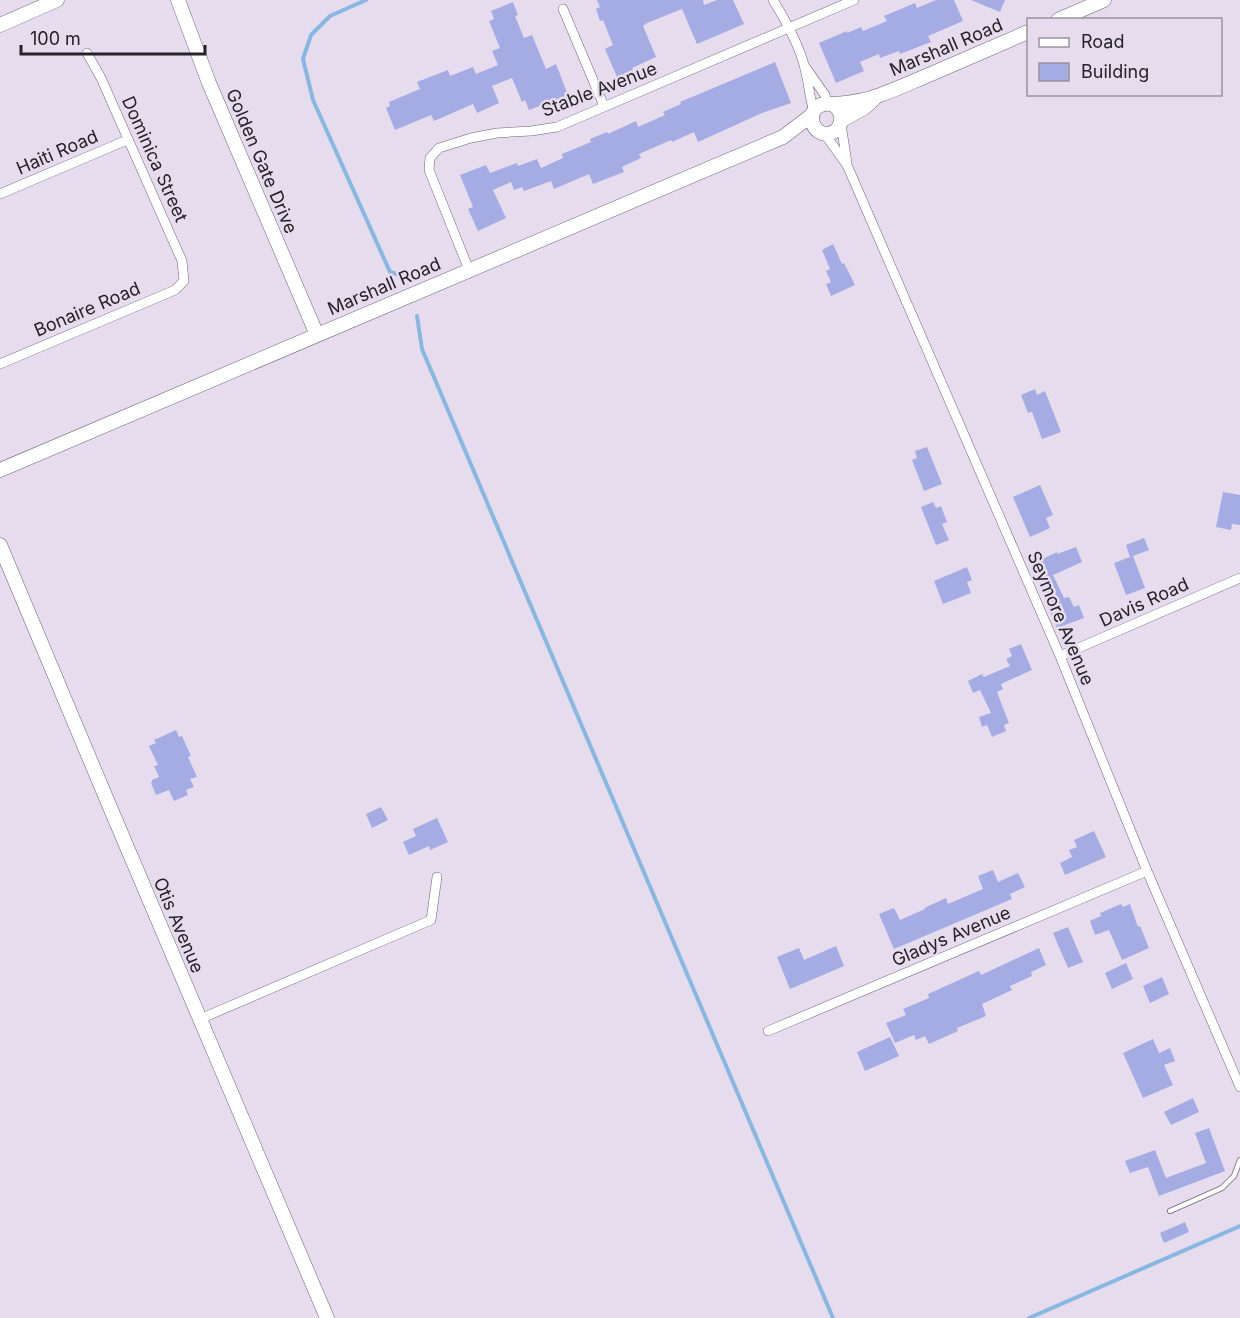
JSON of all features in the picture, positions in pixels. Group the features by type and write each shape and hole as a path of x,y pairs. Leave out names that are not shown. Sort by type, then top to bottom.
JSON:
{"street":[{"path":"0,24 57,0"},
{"name":"Golden Gate Drive","path":"178,0 209,83 317,335"},
{"path":"773,0 805,66 829,104"},
{"name":"Stable Avenue","path":"469,270 429,170 430,158 439,148 497,133 557,127 854,0"},
{"path":"1063,18 1104,0"},
{"path":"563,9 604,106"},
{"name":"Marshall Road","path":"829,104 878,96 1027,33"},
{"name":"Dominica Street","path":"87,53 101,78 182,261 184,281"},
{"path":"805,66 814,127 822,132 832,132 841,122 841,112 829,104 819,105 813,113"},
{"name":"Marshall Road","path":"841,122 878,96"},
{"name":"Marshall Road","path":"0,470 783,137 813,113"},
{"name":"Seymore Avenue","path":"841,122 847,165"},
{"name":"Marshall Road","path":"783,137 822,132"},
{"name":"Seymore Avenue","path":"822,132 847,165 1060,656 1147,871 1240,1087"},
{"name":"Haiti Road","path":"0,194 127,140"},
{"name":"Bonaire Road","path":"0,364 175,290 184,281"},
{"name":"Otis Avenue","path":"0,545 327,1318"},
{"name":"Davis Road","path":"1060,656 1240,578"},
{"name":"Gladys Avenue","path":"768,1031 1147,871"},
{"path":"200,1019 430,920 437,877"}],"lane":[{"path":"1170,1211 1222,1188 1234,1176 1240,1160"}],"building":[{"path":"597,0 703,0 704,5 717,0 733,0 744,24 697,44 682,9 647,23 643,26 656,57 617,77 605,49 613,45 603,20 600,21 596,9 600,7"},
{"path":"936,0 954,0 963,21 928,36 931,42 900,54 899,51 880,58 879,54 860,62 864,71 836,83 819,43 847,31 847,33 861,27 863,31 887,21 884,16 915,3 917,8"},
{"path":"971,0 1005,0 1000,12"},
{"path":"513,2 518,15 515,16 524,38 532,35 546,69 556,64 568,95 529,110 525,100 522,102 512,78 492,86 499,103 477,113 473,104 434,121 431,115 395,130 386,108 390,106 389,102 420,89 417,82 448,70 450,76 473,67 476,74 498,65 492,51 500,48 489,21 494,19 491,11"},
{"path":"775,62 791,103 762,113 698,142 694,132 672,142 671,140 639,154 641,158 622,167 624,172 593,184 589,174 554,189 551,181 524,191 522,187 514,190 511,182 493,190 506,218 478,231 468,209 473,207 460,175 486,165 490,173 517,163 518,166 537,159 541,168 563,158 562,154 591,142 590,139 607,132 608,134 636,121 638,127 665,115 663,112 681,104 680,102"},
{"path":"833,244 855,285 831,296 826,284 831,282 826,271 830,269 822,250"},
{"path":"1035,389 1037,395 1045,391 1061,432 1042,439 1032,412 1028,413 1021,395"},
{"path":"927,447 942,484 924,491 912,460 917,458 915,451"},
{"path":"1040,485 1053,515 1046,518 1050,528 1030,537 1013,497"},
{"path":"1223,492 1240,495 1240,525 1232,524 1231,530 1216,527"},
{"path":"933,502 936,508 941,506 947,522 942,524 949,540 936,545 921,507"},
{"path":"1144,538 1149,550 1133,556 1145,588 1126,595 1114,563 1130,557 1126,545"},
{"path":"1076,547 1082,562 1053,575 1064,598 1069,597 1074,607 1079,605 1084,618 1057,628 1049,609 1054,608 1034,563 1057,552 1057,554"},
{"path":"967,567 972,580 967,582 971,593 943,604 934,581"},
{"path":"1021,644 1032,670 1001,684 1003,689 997,692 1009,723 1004,725 1006,731 992,737 987,725 982,727 979,717 991,713 980,690 973,693 968,681 982,674 984,677 1010,666 1006,659 1012,656 1009,649"},
{"path":"176,730 179,737 182,736 191,756 188,757 197,777 190,779 194,787 186,790 188,795 174,801 169,790 156,795 151,783 159,777 154,766 158,765 149,746 156,743 154,740"},
{"path":"381,807 388,820 372,828 366,814"},
{"path":"437,818 448,842 430,850 429,846 409,855 403,842 416,836 413,829"},
{"path":"1094,831 1106,857 1065,875 1060,863 1072,857 1069,850 1077,847 1074,840"},
{"path":"993,870 998,882 1018,873 1025,887 1010,894 1012,899 894,949 879,914 894,908 900,920 946,898 948,904 983,889 978,876"},
{"path":"1121,904 1123,907 1130,904 1149,948 1122,960 1109,930 1095,935 1090,921 1101,916 1100,913"},
{"path":"1068,927 1083,962 1068,968 1053,933"},
{"path":"836,946 844,966 790,989 777,957 799,948 804,960"},
{"path":"1039,948 1046,965 1031,972 1032,976 1010,986 1012,990 982,1004 986,1016 957,1028 958,1031 929,1044 925,1036 916,1040 914,1035 895,1043 886,1023 906,1015 903,1009 929,998 928,994 979,971 981,975"},
{"path":"1126,963 1133,979 1112,989 1105,973"},
{"path":"1162,977 1169,994 1150,1003 1143,986"},
{"path":"890,1037 899,1056 865,1071 857,1052"},
{"path":"1153,1039 1159,1053 1170,1048 1175,1061 1164,1065 1173,1085 1143,1098 1123,1053"},
{"path":"1193,1098 1199,1112 1171,1125 1164,1112"},
{"path":"1209,1128 1225,1171 1159,1196 1148,1167 1130,1173 1125,1161 1155,1150 1166,1178 1206,1163 1195,1133"},
{"path":"1185,1222 1189,1232 1164,1243 1160,1233"}],"waterway":[{"path":"366,0 330,16 311,35 303,59 313,100 390,272 400,275"},
{"path":"417,316 422,349 833,1318"},
{"path":"1029,1318 1240,1226"}]}
